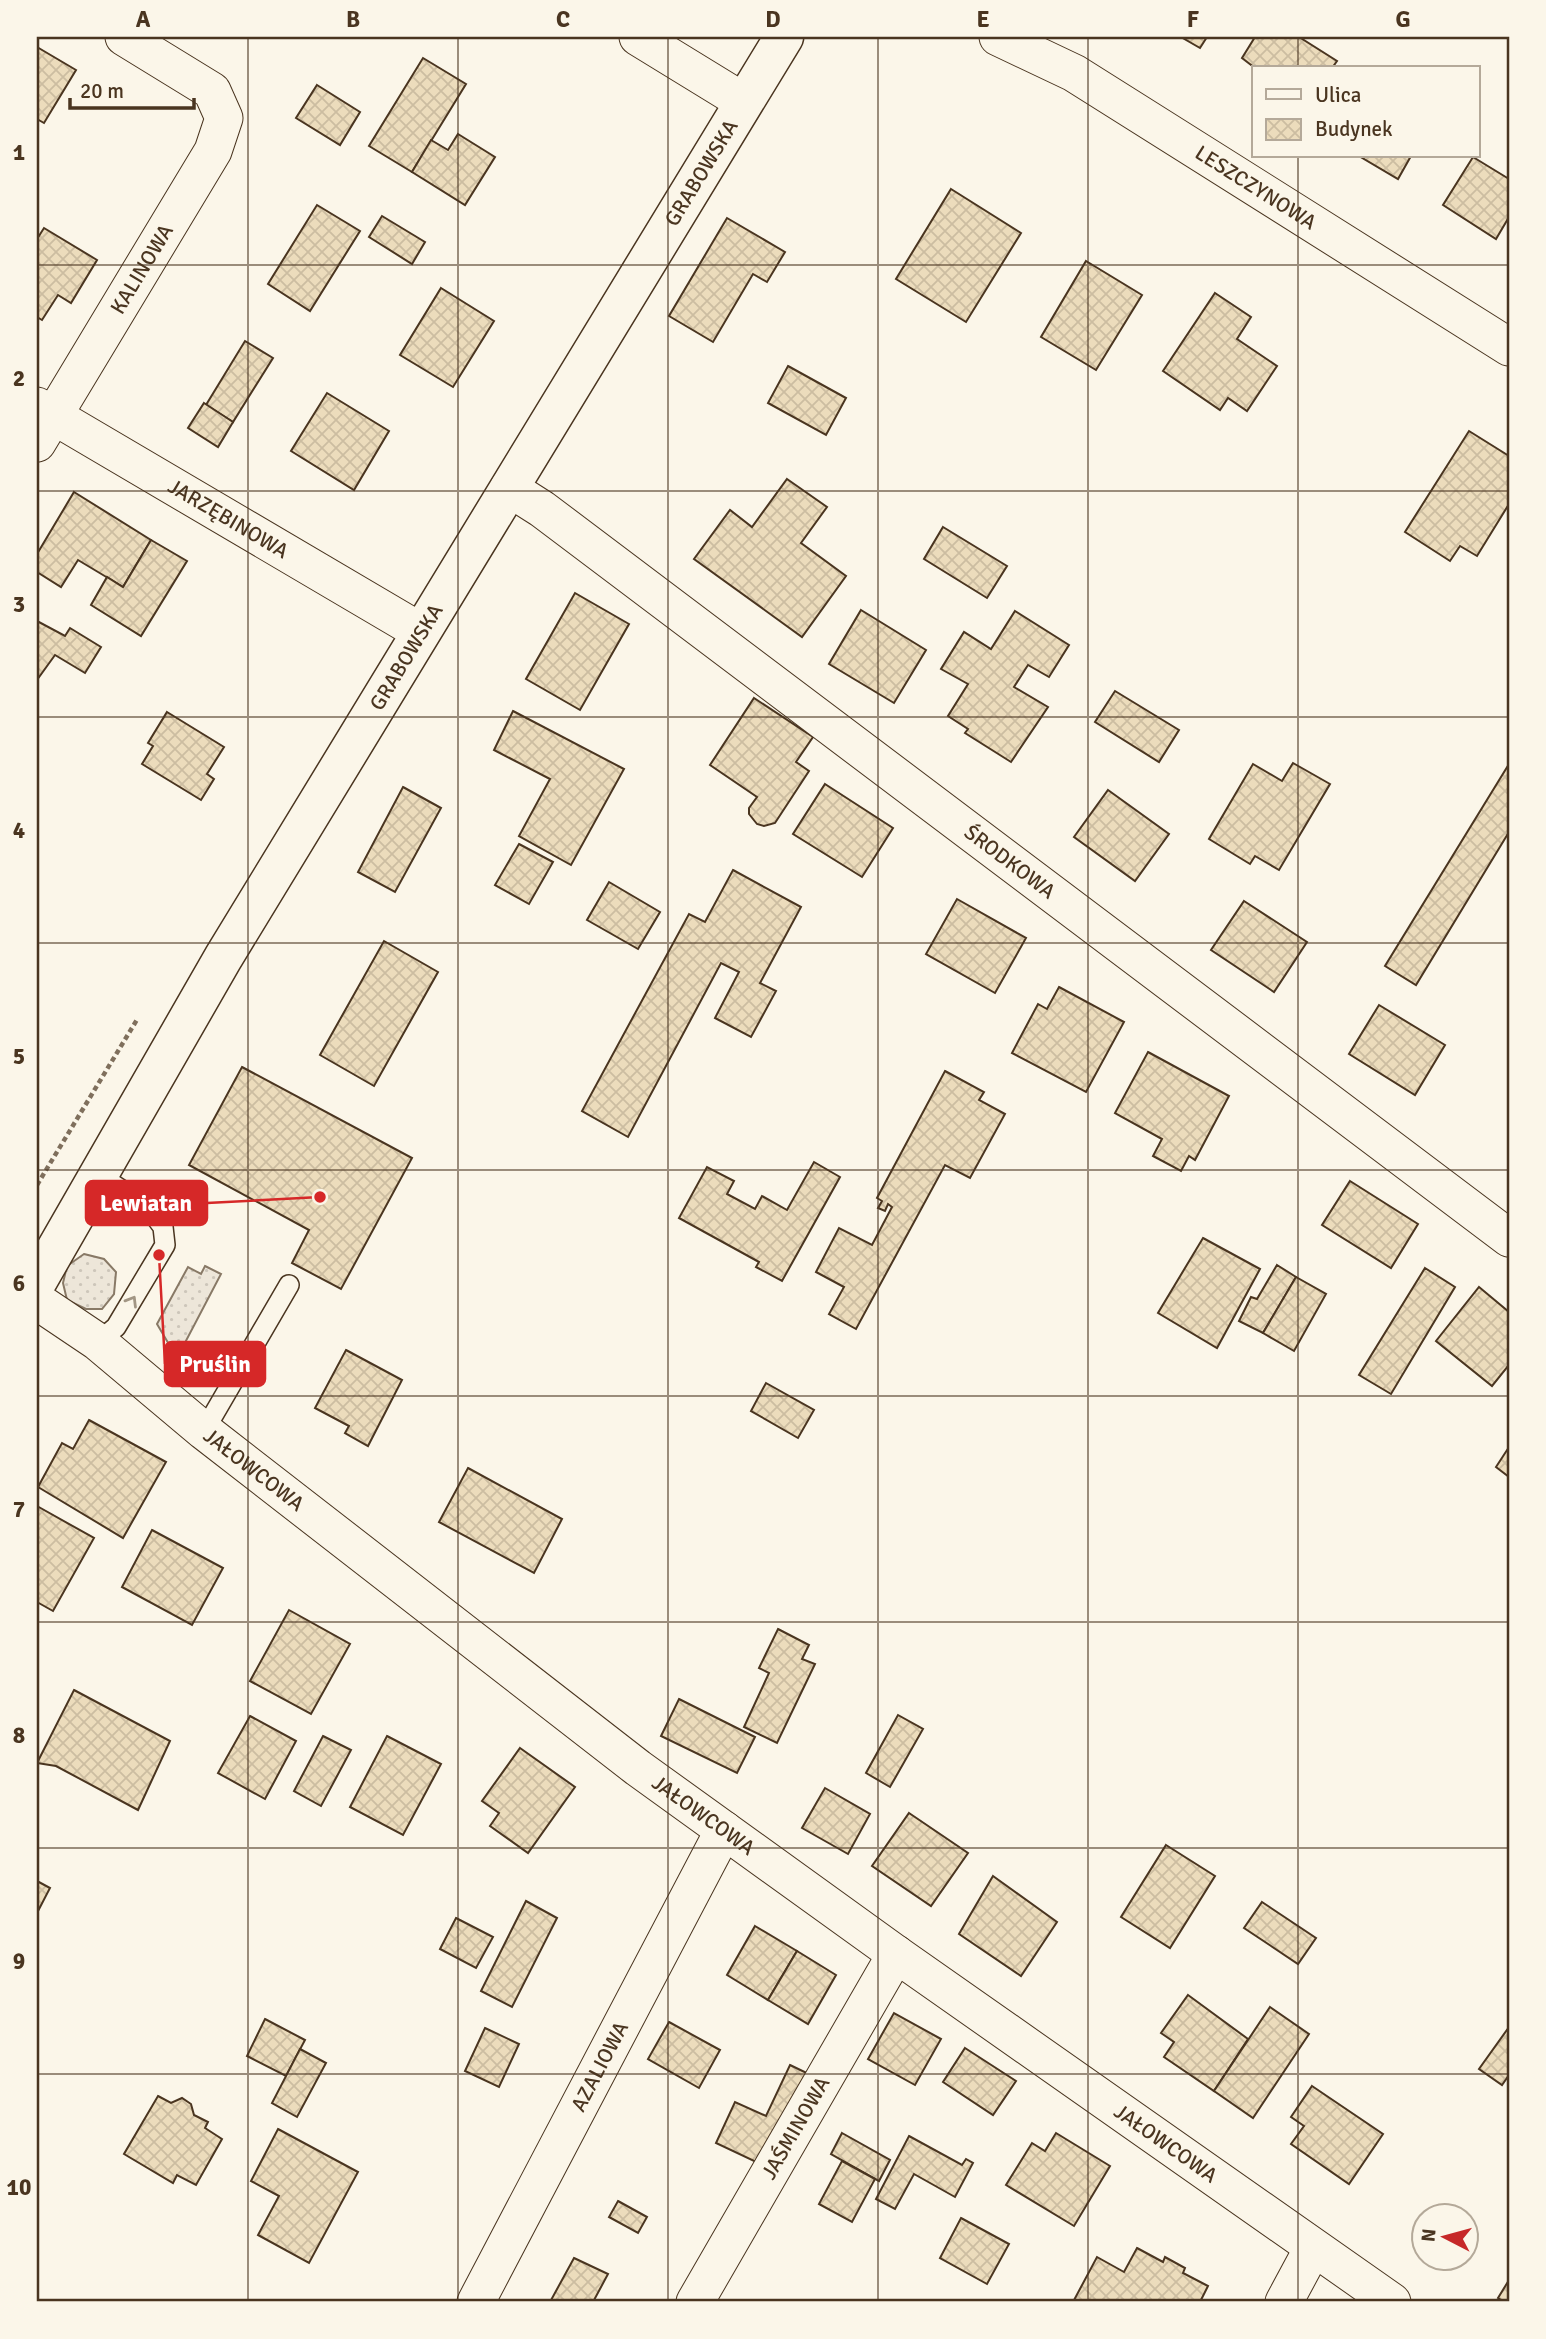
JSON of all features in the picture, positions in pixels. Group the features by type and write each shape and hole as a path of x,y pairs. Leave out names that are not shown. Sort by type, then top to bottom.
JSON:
{"street":[{"name":"KALINOWA","path":"42,422 213,152 224,118 212,91 124,37"},
{"path":"638,37 744,102"},
{"name":"GRABOWSKA","path":"37,1282 223,958 784,37"},
{"name":"LESZCZYNOWA","path":"999,37 1074,73 1509,347"},
{"name":"JARZĘBINOWA","path":"42,422 421,632"},
{"name":"ŚRODKOWA","path":"509,488 542,509 1509,1238"},
{"name":"JAŁOWCOWA","path":"37,1301 98,1342 204,1432 638,1768 896,1954 1392,2302"},
{"name":"AZALIOWA","path":"476,2302 724,1830"},
{"name":"JAŚMINOWA","path":"695,2302 896,1954"},
{"path":"1284,2302 1313,2248"}],"lane":[{"path":"98,1342 116,1327 165,1245 163,1227 148,1208 100,1176"},
{"path":"204,1432 289,1285"}],"shaded area":[{"path":"84,1254 104,1259 116,1272 114,1294 102,1309 86,1309 67,1300 63,1283 67,1266"},
{"path":"205,1266 221,1274 177,1358 157,1324 188,1267 201,1274"}],"building":[{"path":"1181,37 1207,37 1200,48"},
{"path":"1255,37 1299,37 1337,61 1333,66 1252,66 1242,58"},
{"path":"37,47 76,70 44,123 37,119"},
{"path":"423,58 466,84 412,172 369,146"},
{"path":"317,85 360,112 340,145 296,118"},
{"path":"458,134 495,157 465,205 412,172 431,140 448,150"},
{"path":"1362,158 1410,158 1398,179"},
{"path":"1472,158 1509,179 1509,217 1496,239 1443,205"},
{"path":"951,189 1021,233 966,322 896,279"},
{"path":"317,205 360,231 310,311 268,284"},
{"path":"382,216 425,242 412,264 369,237"},
{"path":"727,218 785,252 767,282 753,274 713,342 669,316"},
{"path":"44,228 97,260 71,303 58,295 42,320 37,317 37,239"},
{"path":"1086,261 1142,295 1096,370 1041,337"},
{"path":"441,288 494,321 453,387 400,355"},
{"path":"1215,293 1251,317 1237,339 1277,366 1247,411 1228,398 1220,410 1163,371"},
{"path":"245,341 273,358 233,422 206,405"},
{"path":"788,366 846,398 826,435 768,403"},
{"path":"327,393 389,431 354,490 291,451"},
{"path":"204,403 233,422 218,447 188,428"},
{"path":"1469,431 1509,456 1509,504 1477,556 1460,546 1450,561 1405,532"},
{"path":"787,479 827,507 801,543 846,576 802,637 694,559 730,510 752,527"},
{"path":"74,492 151,540 123,587 78,560 61,587 37,572 37,554"},
{"path":"943,527 1007,566 987,598 924,559"},
{"path":"151,540 187,561 141,636 91,605 107,577 123,587"},
{"path":"575,593 629,624 580,710 526,679"},
{"path":"861,610 926,650 894,703 829,664"},
{"path":"1015,611 1069,645 1049,677 1028,665 1014,687 1048,707 1011,762 965,733 968,729 948,716 968,684 941,669 964,632 991,649"},
{"path":"37,621 65,636 70,628 101,647 85,673 55,655 37,680"},
{"path":"1115,691 1179,730 1159,762 1095,722"},
{"path":"754,698 813,737 796,762 809,771 775,823 764,826 757,824 749,814 749,808 757,797 710,765"},
{"path":"513,711 624,769 571,865 519,836 550,779 494,750"},
{"path":"167,712 224,747 207,774 214,779 201,800 142,764 153,746 148,743"},
{"path":"1293,763 1330,784 1279,870 1255,856 1250,864 1209,839 1253,764 1282,781"},
{"path":"1509,764 1509,832 1416,985 1385,966"},
{"path":"825,784 893,828 862,877 793,834"},
{"path":"403,787 441,808 395,892 358,872"},
{"path":"1108,790 1169,834 1135,881 1074,837"},
{"path":"519,844 553,862 529,904 495,885"},
{"path":"733,870 801,907 760,983 776,991 751,1037 715,1018 739,972 721,963 628,1137 582,1111 689,914 705,922"},
{"path":"609,882 660,912 638,949 587,920"},
{"path":"957,899 1026,938 995,993 926,954"},
{"path":"1244,901 1307,942 1274,992 1211,950"},
{"path":"384,941 438,972 374,1086 320,1055"},
{"path":"1059,987 1124,1022 1086,1092 1012,1053 1038,1004 1047,1009"},
{"path":"1379,1005 1445,1045 1415,1095 1349,1054"},
{"path":"1148,1052 1229,1096 1195,1160 1189,1156 1181,1171 1153,1156 1162,1139 1115,1113"},
{"path":"242,1067 412,1158 341,1289 292,1263 309,1230 189,1165"},
{"path":"945,1071 984,1092 979,1100 1005,1114 970,1178 945,1165 856,1329 829,1314 844,1287 816,1272 839,1228 872,1245 892,1207 888,1204 885,1211 878,1208 882,1201 877,1198"},
{"path":"814,1162 840,1177 782,1281 756,1267 759,1262 679,1218 707,1167 734,1181 727,1194 755,1209 762,1196 787,1210"},
{"path":"1350,1181 1418,1224 1391,1268 1322,1225"},
{"path":"1203,1238 1260,1269 1217,1348 1158,1313"},
{"path":"1277,1265 1296,1277 1263,1333 1239,1321 1251,1297 1257,1299"},
{"path":"1425,1268 1455,1287 1391,1394 1359,1375"},
{"path":"1296,1277 1326,1294 1294,1351 1263,1333"},
{"path":"1479,1287 1509,1312 1509,1365 1492,1386 1436,1341"},
{"path":"346,1350 402,1380 368,1446 345,1433 349,1426 315,1408"},
{"path":"766,1383 814,1410 798,1438 751,1411"},
{"path":"89,1420 166,1462 123,1538 38,1487 62,1443 73,1449"},
{"path":"1509,1447 1509,1477 1496,1467"},
{"path":"468,1468 562,1519 534,1573 439,1522"},
{"path":"37,1506 94,1538 53,1611 37,1602"},
{"path":"152,1530 223,1568 192,1625 122,1587"},
{"path":"289,1610 350,1644 311,1714 250,1681"},
{"path":"778,1629 809,1645 802,1659 815,1664 777,1743 744,1727 769,1673 759,1668"},
{"path":"74,1690 170,1741 138,1810 56,1766 37,1763"},
{"path":"679,1699 755,1737 737,1773 661,1736"},
{"path":"898,1715 923,1729 890,1787 866,1773"},
{"path":"250,1716 296,1741 265,1799 218,1773"},
{"path":"323,1736 351,1750 321,1806 294,1791"},
{"path":"387,1736 441,1764 403,1835 350,1807"},
{"path":"520,1748 575,1787 528,1853 490,1826 499,1813 482,1801"},
{"path":"825,1788 870,1814 848,1854 802,1828"},
{"path":"909,1813 968,1853 931,1906 872,1866"},
{"path":"1166,1845 1215,1876 1170,1948 1121,1917"},
{"path":"993,1876 1057,1922 1021,1976 959,1934"},
{"path":"37,1881 50,1888 37,1913"},
{"path":"526,1901 557,1918 512,2007 481,1991"},
{"path":"1262,1902 1316,1938 1298,1964 1244,1928"},
{"path":"456,1918 493,1937 476,1968 440,1949"},
{"path":"755,1926 797,1951 768,2000 727,1975"},
{"path":"797,1951 836,1975 808,2024 768,2000"},
{"path":"1188,1995 1248,2039 1214,2091 1164,2057 1174,2042 1161,2033"},
{"path":"1270,2007 1309,2034 1253,2118 1214,2091"},
{"path":"894,2013 941,2039 915,2085 868,2059"},
{"path":"265,2019 305,2040 286,2076 247,2056"},
{"path":"669,2022 720,2050 699,2088 648,2059"},
{"path":"1509,2027 1509,2075 1502,2085 1479,2069"},
{"path":"485,2028 519,2044 499,2087 465,2071"},
{"path":"965,2048 1016,2081 993,2115 943,2082"},
{"path":"300,2049 326,2063 297,2117 272,2103"},
{"path":"790,2065 813,2076 769,2168 716,2143 735,2102 766,2116"},
{"path":"1312,2086 1383,2134 1349,2184 1291,2144 1304,2126 1291,2117"},
{"path":"158,2096 171,2103 182,2098 191,2104 194,2115 208,2122 205,2128 222,2139 196,2185 177,2175 173,2183 124,2154"},
{"path":"278,2129 358,2172 309,2263 258,2235 279,2196 251,2181"},
{"path":"842,2133 890,2160 879,2181 831,2154"},
{"path":"1056,2133 1110,2166 1074,2226 1006,2185 1032,2143 1045,2151"},
{"path":"909,2136 962,2165 966,2159 973,2163 955,2197 914,2174 895,2209 876,2199"},
{"path":"842,2161 875,2179 852,2222 819,2204"},
{"path":"618,2201 647,2217 638,2233 609,2217"},
{"path":"961,2218 1009,2244 987,2284 940,2258"},
{"path":"1137,2248 1163,2262 1165,2257 1185,2268 1183,2273 1208,2286 1200,2302 1073,2302 1097,2257 1124,2272"},
{"path":"574,2258 608,2274 593,2302 550,2302"},
{"path":"1509,2280 1509,2302 1504,2302 1498,2298"}],"place":[{"name":"Lewiatan","path":"320,1197"},
{"name":"Pruślin","path":"159,1255"}]}
